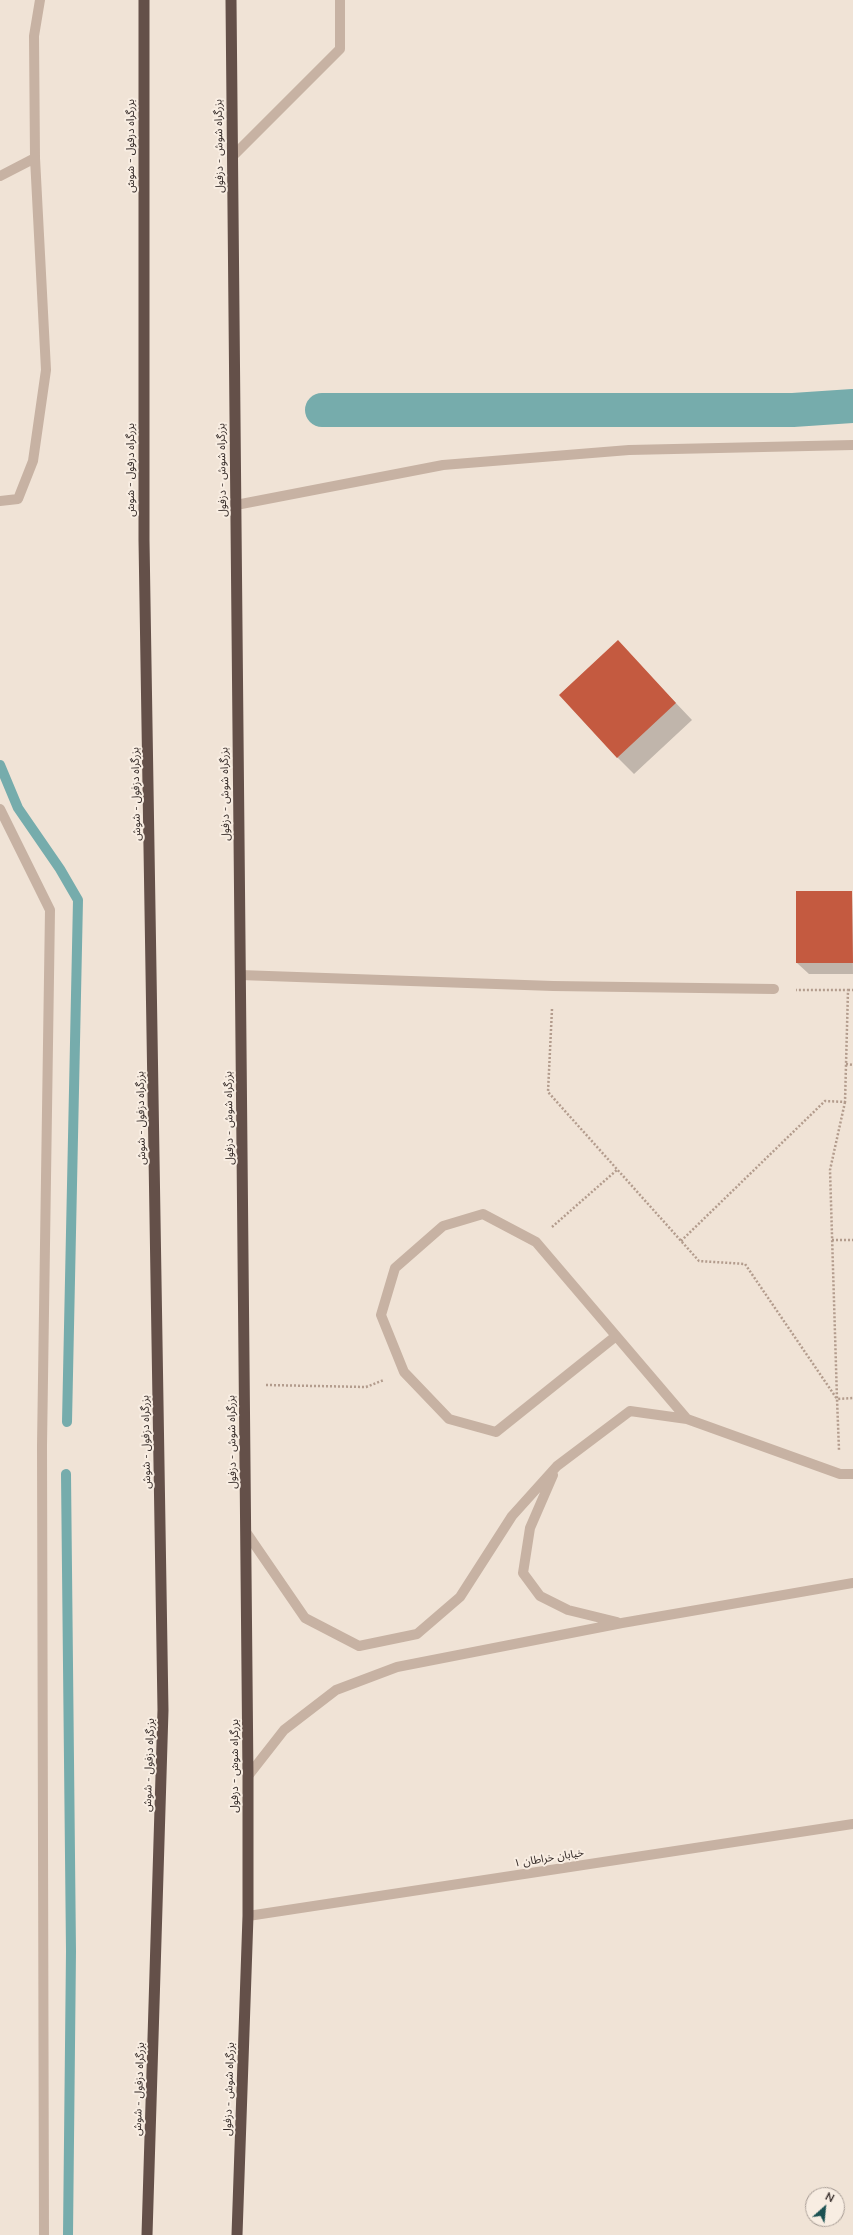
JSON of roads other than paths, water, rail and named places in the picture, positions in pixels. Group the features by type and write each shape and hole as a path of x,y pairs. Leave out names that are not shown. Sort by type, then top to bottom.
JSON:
{"highway":[{"name":"بزرگراه دزفول - شوش","path":"144,0 144,540 164,1710 148,2235"},
{"name":"بزرگراه شوش - دزفول","path":"231,0 248,1776 248,1916 237,2235"}],"street":[{"path":"0,501 18,499 33,461 46,370 35,158 34,36 40,0"},
{"path":"232,156 340,49 340,0"},
{"path":"0,176 35,158"},
{"path":"236,505 443,465 629,450 853,445"},
{"path":"0,809 50,910 42,1445 44,2235"},
{"path":"240,975 553,986 774,989"},
{"path":"616,1336 496,1432 449,1419 404,1372 381,1315 395,1268 443,1226 483,1214 536,1242 687,1419"},
{"path":"246,1532 305,1618 359,1646 417,1634 460,1597 512,1516 557,1466 630,1411 687,1419 840,1474 853,1474"},
{"path":"557,1466 530,1528 523,1573 540,1596 568,1610 622,1623"},
{"path":"248,1776 284,1730 336,1690 396,1667 622,1623 853,1583"},
{"name":"خیابان خراطان ۱","path":"248,1916 853,1824"}],"waterway":[{"path":"322,410 793,410 853,406"},
{"path":"0,765 18,808 60,869 78,900 67,1422"},
{"path":"66,1474 71,1951 68,2235"}]}
